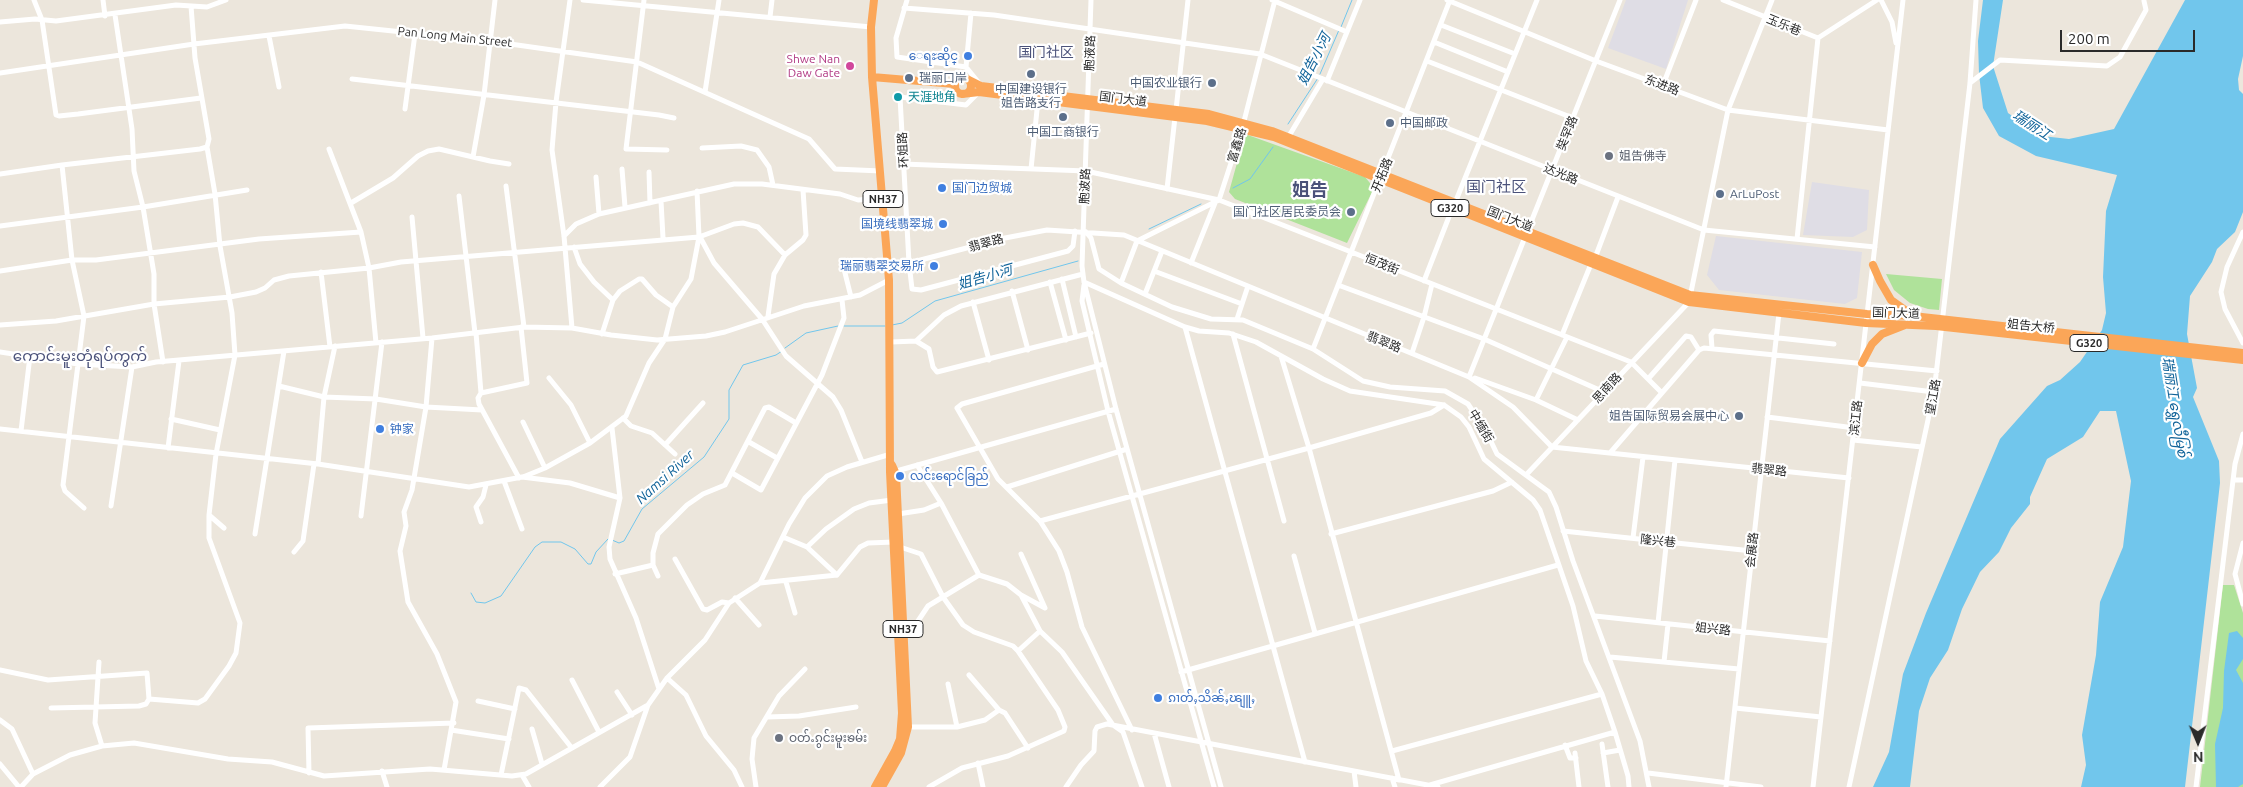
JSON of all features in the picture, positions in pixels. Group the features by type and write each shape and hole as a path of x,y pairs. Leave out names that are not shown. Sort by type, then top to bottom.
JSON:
{"highway":[{"name":"NH37","path":"874,0 871,26 872,77 889,280 891,454 898,514 897,544 902,726 895,751 875,787"},
{"path":"872,77 892,77 955,84"},
{"path":"959,78 965,78 971,86 968,93 962,94 956,90 955,84 959,78"},
{"name":"国门大道","path":"965,78 980,89 1038,100 1088,103"},
{"name":"国门大道","path":"962,94 980,89 1176,113 1243,126 1289,136 1381,177"},
{"name":"国门大道","path":"1243,126 1381,177 1690,299 1779,313 1866,323 1909,324 1936,322"},
{"path":"1873,265 1892,300 1913,316"},
{"name":"国门大道","path":"1690,299 1867,314 1913,316 1936,322"},
{"name":"姐告大桥","path":"1936,322 2243,353"},
{"name":"姐告大桥","path":"1936,322 2243,360"},
{"path":"1862,363 1872,344 1882,334 1909,324"},
{"name":"NH37","path":"882,787 901,753 908,727 897,544 892,500 893,470"}],"street":[{"path":"34,0 42,20 56,115 69,115 201,98"},
{"path":"103,0 105,16"},
{"path":"0,22 56,21 115,15 176,5 207,7 226,0"},
{"path":"473,157 484,95 495,0"},
{"path":"570,0 556,102 552,150 564,236 572,328"},
{"path":"583,0 644,2 717,12 871,26"},
{"path":"705,92 718,0"},
{"path":"770,17 772,0"},
{"path":"907,0 896,38 898,57 966,67"},
{"name":"胞液路","path":"1088,103 1091,0"},
{"path":"1167,189 1188,0"},
{"path":"1274,0 1342,30"},
{"name":"富鑫路","path":"1191,263 1217,201 1243,126 1274,0"},
{"path":"1289,136 1321,79 1342,30 1360,0"},
{"name":"东进路","path":"1449,0 1524,32 1728,110 1888,130"},
{"name":"开拓路","path":"1313,349 1427,61 1449,0"},
{"path":"1424,281 1537,0"},
{"name":"奘罕路","path":"1469,376 1620,0"},
{"path":"1663,85 1696,0"},
{"name":"玉乐巷","path":"1723,0 1818,38"},
{"path":"1690,299 1728,110 1772,0"},
{"path":"1797,239 1818,38 1877,0"},
{"path":"1881,0 1892,22 1897,48"},
{"name":"滨江路","path":"1813,787 1904,0"},
{"name":"望江路","path":"1849,787 1934,392 1970,83 1976,0"},
{"path":"1970,83 2000,60 2107,66 2120,57 2146,10 2144,1"},
{"path":"644,2 629,112 626,149 666,150"},
{"path":"149,699 202,702 230,666 236,653 240,623 209,538 209,515 216,454 234,355 230,297 220,246 215,194 207,147 210,139 201,98 191,25 191,6"},
{"name":"达光路","path":"904,8 971,13 1260,54 1704,230 1875,247"},
{"path":"971,13 966,67 980,89"},
{"path":"115,15 122,56 134,171 143,207 149,254 154,274 154,304 163,362"},
{"path":"1441,25 1515,54"},
{"name":"Pan Long Main Street","path":"0,73 194,44 352,26 415,34 489,40 637,62 809,139 836,169 881,171"},
{"path":"404,109 415,34"},
{"path":"269,36 279,87"},
{"path":"1434,42 1508,72"},
{"path":"1427,61 1573,118"},
{"path":"352,80 556,102 674,118"},
{"name":"环姐路","path":"980,89 966,105 900,97 912,289 921,290 1068,251 1073,246 1075,231"},
{"path":"1031,169 1038,100"},
{"name":"胞波路","path":"1084,282 1082,266 1088,103"},
{"path":"702,148 741,146 757,150 769,166 773,185"},
{"path":"0,174 207,147"},
{"path":"329,149 361,232 369,268 379,342 376,399 361,516"},
{"path":"351,203 393,178 418,156 428,151 439,149 510,164"},
{"name":"恒茂街","path":"903,164 1086,171 1217,201 1631,362 1662,393"},
{"path":"62,165 69,216 72,260 84,316 63,485 64,491 84,508"},
{"path":"622,169 625,207"},
{"path":"649,172 650,203"},
{"path":"596,177 599,214"},
{"path":"564,236 576,224 599,214 734,184 773,185 840,194 858,200 883,198"},
{"path":"481,393 526,383 516,253 506,186"},
{"path":"0,226 143,207 247,190"},
{"path":"768,316 773,288 772,278 785,255 806,235 803,190"},
{"path":"0,429 316,464 469,487 520,478 546,468 590,443 623,418 649,363 665,339 673,307 691,279 699,237 698,191"},
{"path":"459,196 476,333 481,393 478,398 482,410 520,478"},
{"path":"1536,400 1565,336 1618,197"},
{"path":"661,200 663,238"},
{"path":"1121,284 1137,241 1217,201"},
{"path":"412,217 423,338"},
{"path":"0,324 56,321 154,304 230,297 256,292 265,288 274,280 289,276 416,261 565,249 663,238 699,237 734,224 754,225 785,255"},
{"name":"翡翠路","path":"909,263 1028,233 1047,230 1117,234 1469,376 1513,407 1552,447 1849,478"},
{"name":"中缅街","path":"1084,231 1091,238 1099,269 1121,284 1172,307 1211,319 1243,320 1313,349 1363,382 1390,387 1445,391 1468,404 1486,431 1497,454 1549,492 1640,741 1648,773 1649,787"},
{"path":"0,271 72,260 96,260 220,246 259,239 354,234 361,232"},
{"path":"2243,232 2227,266 2221,292 2226,309 2243,344"},
{"path":"699,237 714,264 762,319 782,350 833,397 842,410 862,462"},
{"path":"574,247 584,270 613,300"},
{"path":"1145,294 1162,251"},
{"path":"844,269 851,297"},
{"path":"1154,271 1242,304"},
{"path":"294,552 303,541 316,464 332,346 321,272"},
{"path":"916,341 944,315 974,302 1083,274"},
{"path":"602,334 613,300 626,287 641,278 656,295 673,307"},
{"path":"1062,279 1076,337"},
{"path":"0,352 78,364 132,367 179,360 432,338 522,327 572,328 602,334 657,340 716,334 804,306 860,295 889,280"},
{"path":"1050,282 1066,340"},
{"path":"1084,282 1185,327 1199,331 1232,334 1256,342 1323,379 1350,391 1444,405 1462,417 1469,427 1484,459 1533,500 1540,510 1572,606 1586,661 1602,694 1615,732 1628,776 1629,787"},
{"path":"1084,282 1116,409 1221,787"},
{"path":"1084,282 1082,301 1108,411 1214,787"},
{"path":"1412,353 1424,317 1432,284"},
{"path":"1338,285 1484,339 1604,392"},
{"path":"1237,319 1248,286"},
{"path":"1012,292 1028,350"},
{"name":"思南路","path":"1526,475 1690,299"},
{"path":"732,474 760,491 817,384 842,323 845,310 842,300"},
{"path":"974,302 989,360"},
{"name":"会展路","path":"1726,785 1779,313"},
{"path":"1185,327 1272,646 1306,762"},
{"path":"1712,348 1711,336 1714,331 1834,344"},
{"path":"891,342 916,341 929,349 933,367 937,372 1096,332"},
{"path":"1232,334 1284,521"},
{"path":"1648,379 1686,336 1691,337 1699,350"},
{"path":"432,338 426,407 414,480 404,512 406,526 400,551 408,602 437,654 456,702 454,723 444,770"},
{"path":"1610,453 1699,350 1712,348 1937,371"},
{"path":"255,534 266,458 280,386 284,351"},
{"path":"21,431 30,356"},
{"path":"1282,356 1309,448 1399,780"},
{"path":"168,448 179,360"},
{"path":"1104,364 960,404 958,410 998,478 1040,521 1059,551 1067,572 1082,628 1132,730"},
{"path":"111,506 132,367"},
{"path":"1469,376 1536,400 1578,420"},
{"path":"549,378 571,405 590,443"},
{"path":"1860,383 1934,392"},
{"path":"280,386 324,397 376,399 426,407 482,410"},
{"path":"665,445 704,404"},
{"path":"1040,521 1431,413 1444,405"},
{"path":"658,576 653,565 654,544 658,534 666,524 703,494 725,485 767,407 796,423"},
{"path":"893,470 917,465 1116,409"},
{"path":"1767,417 1855,428"},
{"path":"623,418 631,426 652,433 675,454"},
{"path":"171,419 220,430"},
{"path":"523,422 546,468"},
{"path":"612,428 620,498 612,538 610,560 636,618 659,689"},
{"path":"2196,787 2236,457 2243,434"},
{"path":"1853,440 1922,448"},
{"path":"749,442 777,458"},
{"path":"1007,487 1128,449"},
{"path":"760,583 805,498 827,476 862,462 891,454"},
{"path":"1633,538 1643,457"},
{"path":"1658,623 1675,460"},
{"path":"917,465 941,503 979,575 1007,584 1021,595 1045,608 1021,554"},
{"path":"520,478 570,483 620,498"},
{"path":"2233,480 2243,480"},
{"path":"504,481 522,530"},
{"path":"1332,534 1493,490 1512,482"},
{"path":"481,522 476,507 483,497 486,484"},
{"path":"806,548 826,529 854,509 869,503 892,500"},
{"path":"898,514 924,510 941,503"},
{"path":"209,515 224,528"},
{"name":"隆兴巷","path":"1564,531 1752,551"},
{"path":"783,537 806,548 837,575"},
{"path":"2243,543 2235,574 2243,604"},
{"path":"600,787 630,757 648,706 659,689 706,640 729,602 760,583 786,582 837,575 860,547 868,544 897,544 921,554 943,597 963,625 974,632 1013,646 1058,710 1065,726 1064,731 1028,748 1008,756 962,768 929,787"},
{"path":"1149,559 1157,556"},
{"path":"1294,556 1315,633"},
{"path":"675,559 703,609 707,610 722,602 729,602"},
{"path":"615,574 653,565"},
{"path":"1181,672 1558,565"},
{"path":"2222,575 2235,574"},
{"path":"903,632 914,627 928,606 979,575"},
{"path":"786,582 795,613"},
{"path":"1021,595 1040,631 1062,652 1113,725 1125,736 1142,787"},
{"path":"735,598 759,625"},
{"path":"1163,609 1172,607"},
{"name":"姐兴路","path":"1595,616 1830,641"},
{"path":"1664,662 1668,624"},
{"path":"1018,651 1040,631"},
{"path":"1610,657 1739,668"},
{"path":"99,662 95,723 102,746"},
{"path":"756,787 752,759 754,738 779,696 805,669"},
{"path":"0,670 48,680 147,673 149,699 146,704 139,706 51,708"},
{"path":"968,675 998,710 1005,714 1028,748"},
{"path":"668,678 686,695 706,736 734,770 742,787"},
{"path":"572,680 599,732"},
{"path":"948,684 957,727"},
{"path":"501,775 518,689 522,688 571,747"},
{"path":"617,692 632,715"},
{"path":"1392,751 1602,694"},
{"path":"478,701 515,709"},
{"path":"0,764 20,787 33,774 70,755 102,746 134,743 228,759 272,762 309,773 341,776 382,771 444,770 522,775 648,706"},
{"path":"767,717 800,716 856,707"},
{"path":"1735,708 1821,717"},
{"path":"908,727 957,727 985,720 998,710"},
{"path":"0,720 12,729 33,774"},
{"path":"309,773 308,728 454,723"},
{"path":"1066,787 1081,765 1094,751 1097,727 1107,724 1438,787"},
{"path":"532,729 542,764"},
{"path":"451,730 508,739"},
{"path":"1429,785 1615,732"},
{"path":"1154,733 1169,787"},
{"path":"1602,744 1608,787"},
{"path":"1566,745 1570,758 1575,756 1579,787"},
{"path":"1603,753 1620,750"},
{"path":"978,763 983,787"},
{"path":"382,771 387,787"},
{"path":"1354,771 1356,787"},
{"path":"1648,773 1726,785 1761,787"},
{"path":"522,775 529,787"},
{"path":"1392,778 1395,787"},
{"path":"25,781 29,787"}],"shaded area":[{"path":"1626,0 1688,0 1666,69 1608,48"},
{"path":"1812,182 1869,190 1867,230 1853,237 1803,235"},
{"path":"1716,236 1862,252 1857,298 1845,304 1719,290 1707,275"}],"green space":[{"path":"1245,134 1365,177 1374,188 1347,243 1235,199 1229,192"},
{"path":"1886,274 1942,279 1939,310 1928,309 1910,303 1894,290"},
{"path":"2223,585 2234,585 2243,613 2243,787 2200,787"}],"water":[{"name":"瑞丽江 ရွှေလီမြစ်","path":"1983,0 2003,0 1993,66 2008,113 2042,136 2069,139 2114,129 2185,0 2243,0 2243,56 2238,79 2239,90 2243,94 2243,212 2235,232 2217,249 2212,262 2190,296 2187,334 2197,388 2193,397 2219,461 2220,483 2185,787 2081,787 2086,765 2082,735 2096,655 2100,602 2123,547 2131,481 2116,411 2100,411 2083,437 2047,459 2030,497 2030,504 2011,528 1999,552 1980,572 1962,609 1948,650 1930,678 1919,711 1910,787 1873,787 1889,752 1903,674 1926,613 2000,439 2047,386 2060,380 2080,362 2102,330 2106,313 2103,277 2106,211 2117,175 2036,156 1999,136 1983,108 1979,74 1978,41"},
{"path":"2237,631 2243,638 2243,659 2236,670 2243,683 2243,784 2238,787 2216,787 2215,744 2223,708 2224,671 2229,633"}],"waterway":[{"name":"姐告小河","path":"1341,27 1352,0"},
{"name":"姐告小河","path":"1320,74 1339,30"},
{"name":"姐告小河","path":"1288,124 1318,78"},
{"name":"姐告小河","path":"1233,188 1250,179 1273,147"},
{"name":"姐告小河","path":"1149,229 1201,204"},
{"name":"姐告小河","path":"892,325 902,323 935,301 1078,261"},
{"name":"Namsi River","path":"785,348 806,333 838,326"},
{"name":"Namsi River","path":"844,326 885,326"},
{"name":"Namsi River","path":"612,540 619,543 624,541 642,509 704,457 729,419 729,390 743,365 776,355 782,351"},
{"name":"Namsi River","path":"471,593 476,602 485,603 501,596 535,547 542,542 561,542 575,549 588,564 591,564 596,552 608,539"}],"place":[{"name":"ေရႊဆိုင္","path":"968,56"},
{"name":"Shwe Nan Daw Gate","path":"850,66"},
{"name":"中国建设银行 姐告路支行","path":"1031,74"},
{"name":"瑞丽口岸","path":"909,78"},
{"name":"中国农业银行","path":"1212,83"},
{"name":"天涯地角","path":"898,97"},
{"name":"中国工商银行","path":"1063,117"},
{"name":"中国邮政","path":"1390,123"},
{"name":"姐告佛寺","path":"1609,156"},
{"name":"国门边贸城","path":"942,188"},
{"name":"ArLuPost","path":"1720,194"},
{"name":"国门社区居民委员会","path":"1351,212"},
{"name":"国境线翡翠城","path":"943,224"},
{"name":"瑞丽翡翠交易所","path":"934,266"},
{"name":"姐告国际贸易会展中心","path":"1739,416"},
{"name":"钟家","path":"380,429"},
{"name":"လင်းရောင်ခြည်","path":"900,476"},
{"name":"ၵၢတ်ႇသိၼ်ႇၽျူႇ","path":"1158,698"},
{"name":"ဝတ်ႉၵွင်းမူးၶမ်း","path":"779,738"}],"district":[{"name":"国门社区","path":"1046,52"},
{"name":"国门社区","path":"1496,187"},
{"name":"姐告","path":"1310,190"},
{"name":"ကောင်းမူးတုံရပ်ကွက်","path":"80,356"}],"water label":[{"name":"瑞丽江","path":"2032,125"}]}
